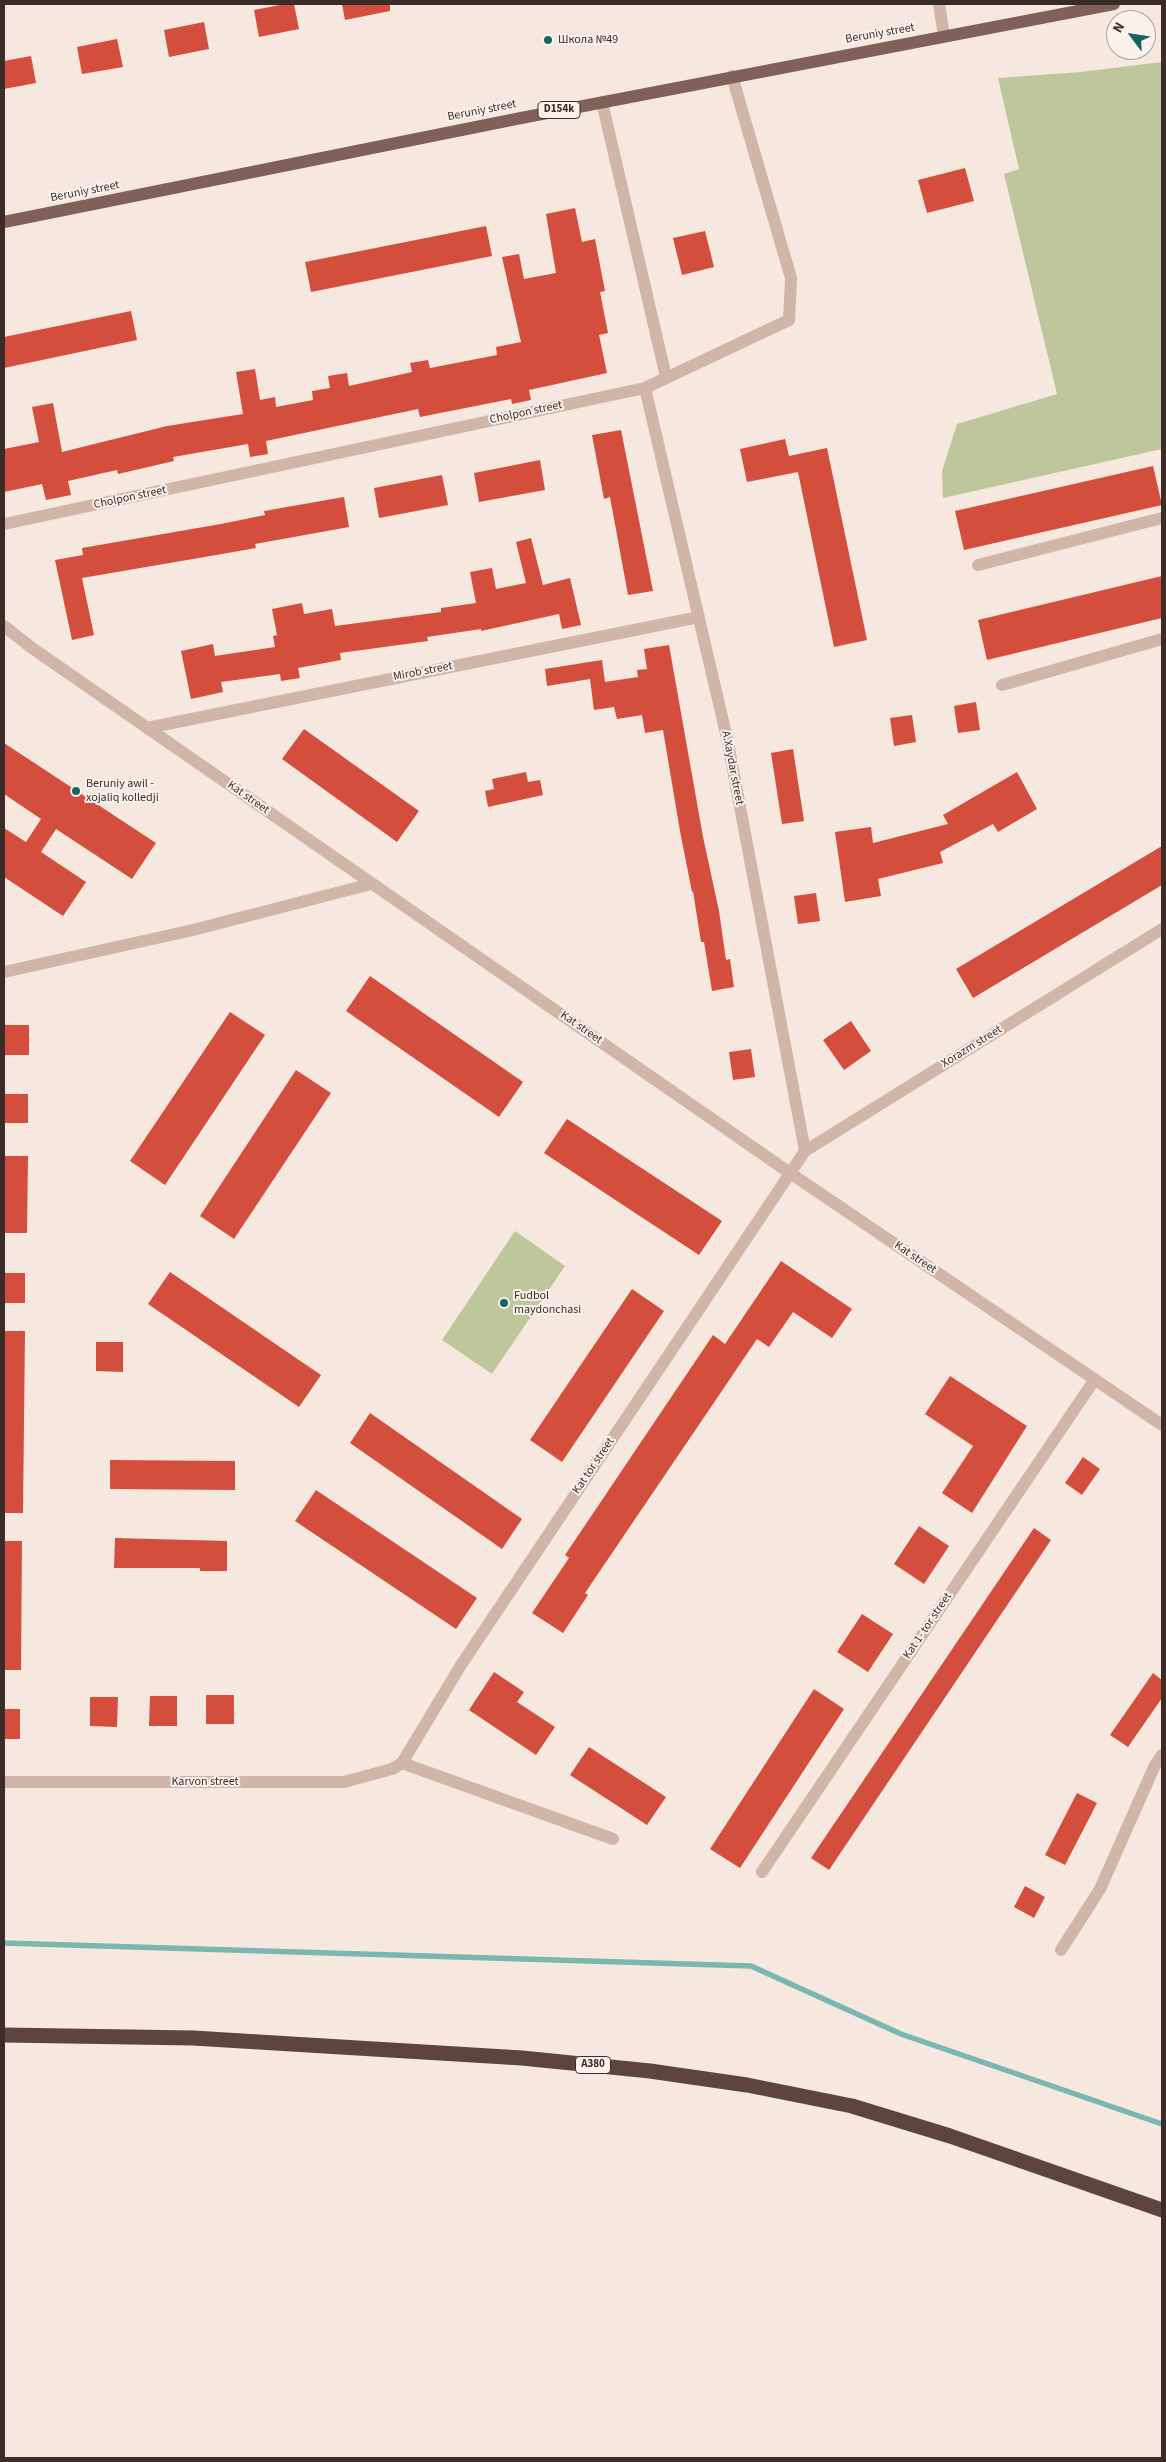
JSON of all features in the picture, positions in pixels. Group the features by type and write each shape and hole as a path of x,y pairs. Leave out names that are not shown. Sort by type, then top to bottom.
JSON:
{"highway":[{"name":"A380","path":"4,2034 193,2038 522,2058 650,2071 747,2085 852,2106 950,2136 1162,2210"}],"main road":[{"name":"Beruniy street","path":"4,222 732,76 1114,4"}],"street":[{"path":"939,4 944,36"},
{"name":"Cholpon street","path":"4,524 645,388 790,320 792,278 732,76"},
{"path":"602,102 666,377"},
{"name":"A.Xaydar street","path":"645,388 727,738 805,1151"},
{"path":"978,565 1162,518"},
{"name":"Mirob street","path":"147,728 699,617"},
{"name":"Kat street","path":"4,626 32,648 371,884 790,1173 1162,1425"},
{"path":"1002,685 1162,639"},
{"path":"4,972 193,930 371,884"},
{"name":"Xorazm street","path":"790,1173 805,1151 1162,929"},
{"name":"Kat tor street","path":"402,1763 461,1665 790,1173"},
{"name":"Kat 1- tor street","path":"762,1872 1095,1380"},
{"path":"1061,1950 1100,1889 1155,1765 1162,1755"},
{"path":"402,1763 613,1839"},
{"name":"Karvon street","path":"4,1782 344,1782 392,1769 402,1763"}],"green space":[{"path":"1162,62 1162,449 943,498 942,471 957,424 1057,394 1004,174 1019,169 998,78 1081,72"},
{"name":"Fudbol maydonchasi","path":"515,1231 565,1266 492,1374 442,1340"}],"building":[{"path":"294,4 299,29 259,37 254,10"},
{"path":"342,4 390,4 390,11 345,20"},
{"path":"204,22 209,49 169,57 164,30"},
{"path":"117,39 123,67 82,74 77,47"},
{"path":"31,56 36,83 4,89 4,61"},
{"path":"965,168 974,201 927,213 918,180"},
{"path":"575,208 582,242 595,239 605,291 600,292 608,333 599,335 607,373 529,390 531,400 512,404 511,399 420,417 418,409 266,441 268,454 250,457 248,444 173,457 174,461 118,474 117,470 68,481 71,495 46,500 42,484 4,492 4,449 39,442 32,407 53,403 62,452 167,426 243,414 236,372 255,369 260,400 275,397 276,407 313,400 312,391 330,388 328,376 347,373 349,386 412,372 410,363 428,360 430,368 497,355 496,347 521,342 502,257 519,254 524,279 556,273 546,214"},
{"path":"486,226 492,256 311,292 305,262"},
{"path":"705,231 714,267 682,275 673,238"},
{"path":"131,311 137,340 4,368 4,337"},
{"path":"621,430 653,591 628,595 610,497 604,499 592,435"},
{"path":"785,439 789,456 827,448 867,640 834,647 798,472 747,482 740,449"},
{"path":"540,460 545,490 479,502 474,473"},
{"path":"1153,466 1162,505 964,550 955,511"},
{"path":"442,475 448,505 379,518 374,488"},
{"path":"344,497 349,527 255,544 256,548 82,578 94,635 72,640 55,560 83,555 82,548 221,524 265,515 264,511"},
{"path":"531,538 543,585 570,578 581,625 562,629 559,614 481,631 481,629 427,637 428,641 340,653 341,660 298,668 300,678 281,681 280,674 221,682 223,692 191,699 181,651 213,644 215,656 275,647 273,636 277,635 272,609 302,603 304,614 332,609 335,626 441,612 441,608 476,603 470,572 492,568 496,589 526,583 516,542"},
{"path":"1162,576 1162,618 987,660 978,620"},
{"path":"669,645 703,837 719,911 726,960 730,959 734,987 712,991 704,942 701,942 693,891 680,831 663,730 645,733 642,715 617,719 614,707 594,710 590,679 547,686 545,669 602,660 605,682 638,677 637,670 647,669 644,649"},
{"path":"976,702 980,730 958,733 954,706"},
{"path":"912,715 916,742 894,746 890,718"},
{"path":"304,729 419,811 397,842 282,759"},
{"path":"4,743 156,843 132,879 56,829 41,852 86,882 63,916 4,877 4,828 26,842 41,819 4,794"},
{"path":"793,749 804,821 782,824 771,753"},
{"path":"526,772 528,782 540,780 543,795 488,807 485,791 494,789 492,779"},
{"path":"1017,772 1037,809 998,832 993,824 940,852 943,863 878,879 881,896 845,902 835,832 871,827 873,843 948,824 943,815"},
{"path":"1162,846 1162,885 973,998 956,969"},
{"path":"816,893 820,921 798,924 794,896"},
{"path":"370,976 523,1082 499,1117 346,1011"},
{"path":"230,1012 265,1035 165,1185 130,1161"},
{"path":"851,1021 871,1051 844,1070 823,1040"},
{"path":"4,1025 29,1025 29,1055 4,1055"},
{"path":"751,1049 755,1077 733,1080 729,1052"},
{"path":"296,1070 331,1093 234,1239 200,1216"},
{"path":"4,1094 28,1094 28,1123 4,1123"},
{"path":"567,1119 722,1221 699,1255 544,1153"},
{"path":"4,1156 28,1156 27,1233 4,1233"},
{"path":"781,1261 852,1309 832,1338 793,1312 769,1347 757,1339 585,1593 588,1595 563,1633 532,1613 569,1558 565,1555 713,1335 725,1344"},
{"path":"170,1272 321,1375 299,1407 148,1304"},
{"path":"4,1273 25,1273 25,1303 4,1303"},
{"path":"632,1289 664,1311 562,1462 530,1440"},
{"path":"4,1331 25,1331 23,1513 4,1513"},
{"path":"96,1342 123,1342 123,1372 96,1371"},
{"path":"950,1376 1027,1426 972,1513 942,1493 973,1446 925,1414"},
{"path":"370,1413 522,1519 502,1549 350,1443"},
{"path":"1083,1457 1100,1469 1082,1495 1065,1483"},
{"path":"110,1460 235,1461 235,1490 110,1489"},
{"path":"316,1490 477,1598 456,1629 295,1521"},
{"path":"919,1526 949,1546 924,1584 894,1564"},
{"path":"1034,1528 1051,1540 829,1870 811,1858"},
{"path":"115,1538 227,1541 227,1571 200,1571 200,1568 114,1568"},
{"path":"4,1541 22,1541 21,1670 4,1670"},
{"path":"862,1614 893,1634 868,1672 837,1652"},
{"path":"494,1672 524,1692 517,1702 555,1727 536,1755 469,1710"},
{"path":"1153,1673 1162,1680 1162,1698 1128,1747 1110,1735"},
{"path":"814,1689 844,1709 740,1868 710,1849"},
{"path":"206,1695 234,1695 234,1724 206,1724"},
{"path":"150,1696 177,1696 177,1726 149,1726"},
{"path":"90,1697 118,1697 117,1727 90,1726"},
{"path":"4,1709 20,1709 20,1739 4,1739"},
{"path":"589,1747 666,1797 647,1825 570,1775"},
{"path":"1077,1793 1097,1803 1065,1865 1045,1855"},
{"path":"1025,1886 1045,1897 1034,1918 1014,1907"}],"waterway":[{"path":"4,1943 751,1966 901,2034 1162,2124"}],"place":[{"name":"Школа №49","path":"548,40"},
{"name":"Beruniy awil - xojaliq kolledji","path":"76,791"},
{"name":"Fudbol maydonchasi","path":"504,1303"}]}
